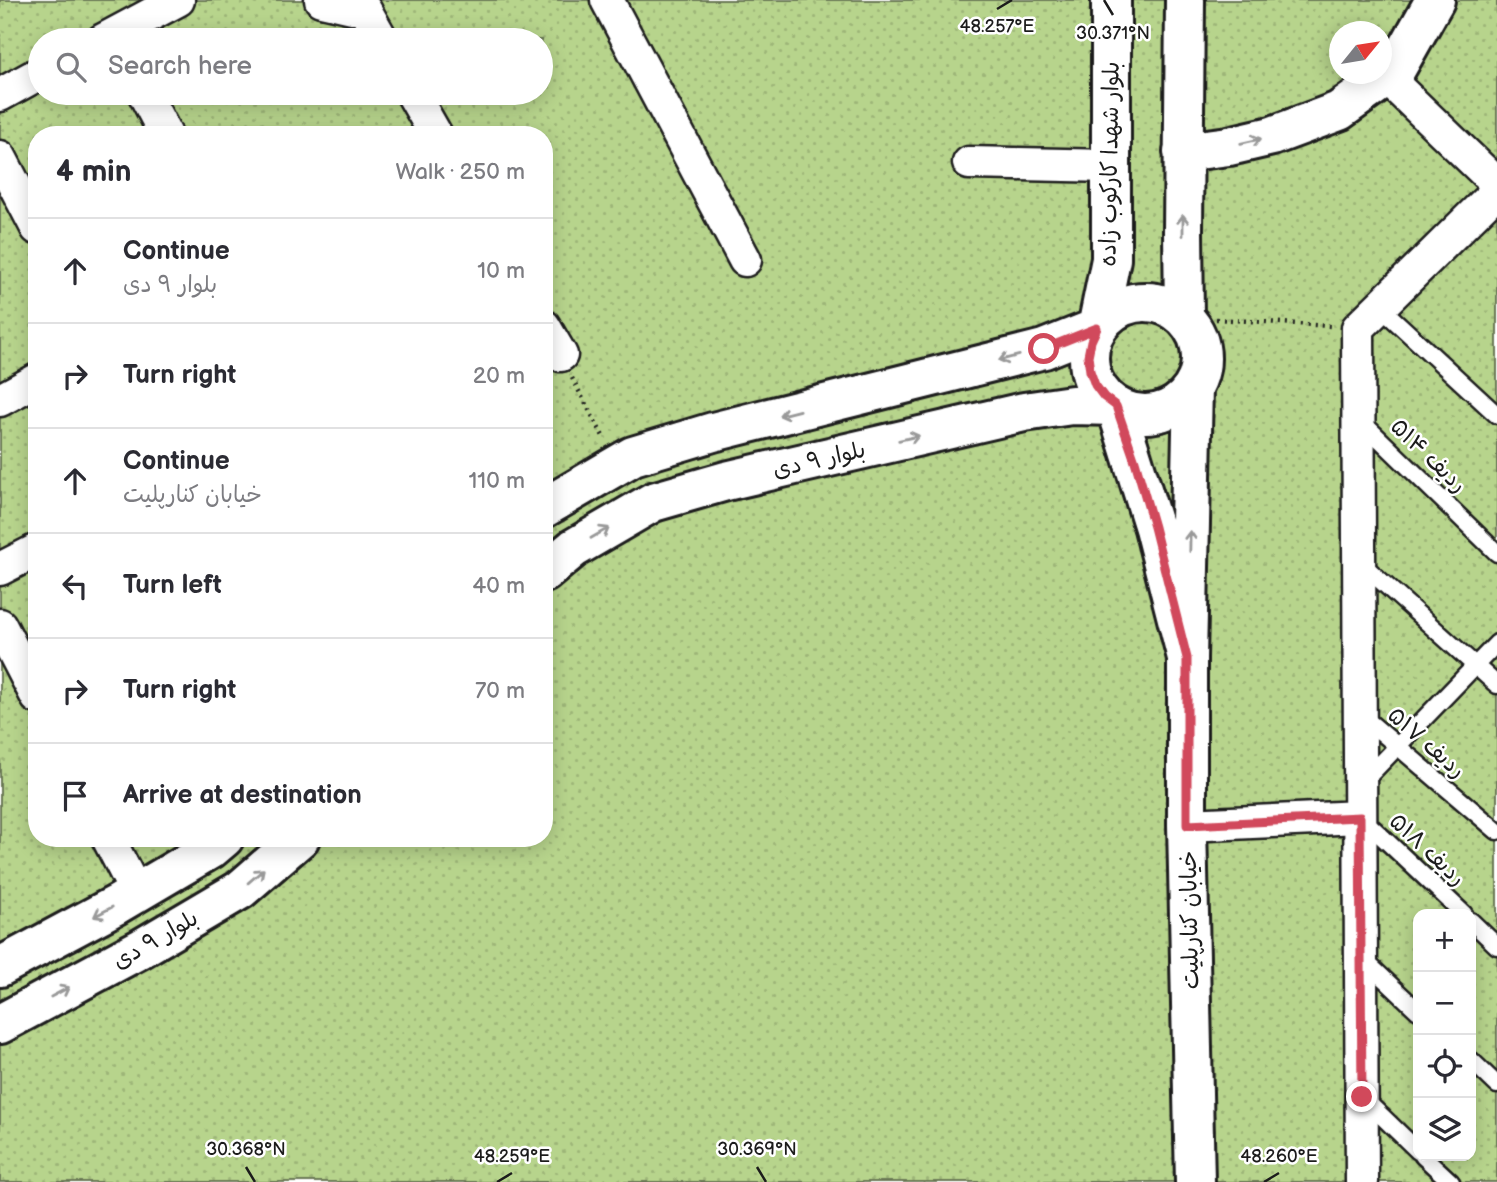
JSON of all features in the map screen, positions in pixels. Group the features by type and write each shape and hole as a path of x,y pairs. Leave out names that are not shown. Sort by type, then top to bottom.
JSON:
{"main road":[{"name":"بلوار شهدا کارکوب زاده","path":"1097,328 1111,258 1111,0"},
{"path":"1184,317 1185,0"},
{"path":"1392,73 1435,0"},
{"path":"1184,152 1229,146 1272,136 1339,111 1376,84"},
{"path":"1111,258 1124,276 1144,284 1167,280 1183,263"},
{"path":"1138,302 1154,302 1184,317 1199,343 1201,358 1193,387 1182,400 1167,410 1150,414 1132,413 1104,397 1095,385 1088,356 1097,328 1115,310 1138,302"},
{"path":"553,503 633,456 713,432 1044,349 1097,328"},
{"name":"خیابان کنارپلیت","path":"1193,387 1187,658 1187,825 1195,1182"},
{"name":"بلوار ۹ دی","path":"553,566 574,548 653,502 726,481 1024,412 1072,405 1116,406"},
{"name":"خیابان کنارپلیت","path":"1116,406 1154,527 1187,658"},
{"path":"0,967 213,847"},
{"name":"بلوار ۹ دی","path":"0,1024 140,949 240,890 290,847"}],"street":[{"path":"128,28 178,0"},
{"path":"321,0 375,5 380,28"},
{"path":"607,0 745,260"},
{"path":"0,95 28,80"},
{"path":"1392,83 1497,184"},
{"path":"150,105 161,126"},
{"path":"419,105 431,126"},
{"path":"0,157 28,211"},
{"path":"969,163 1111,166"},
{"path":"1362,1182 1359,420 1369,317 1497,191"},
{"path":"553,341 561,355"},
{"path":"0,400 28,385"},
{"path":"0,569 28,555"},
{"path":"0,625 28,679"},
{"path":"1187,825 1360,817"},
{"path":"113,847 136,892"}],"lane":[{"path":"1369,317 1497,415"},
{"name":"ردیف ۵۱۴","path":"1359,420 1497,553"},
{"path":"1359,561 1497,685"},
{"path":"1360,784 1497,643"},
{"name":"ردیف ۵۱۷","path":"1360,714 1497,831"},
{"name":"ردیف ۵۱۸","path":"1360,817 1459,909"},
{"path":"1476,926 1497,946"},
{"path":"1361,957 1413,1006"},
{"path":"1476,1065 1497,1085"},
{"path":"1362,1097 1413,1146"},
{"path":"1428,1161 1451,1182"}],"path":[{"path":"1184,317 1369,317"},
{"path":"561,355 617,465"}],"green space":[{"path":"0,0 1497,0 1497,1182 0,1182"}],"route":[{"path":"1044,349 1097,328 1088,356 1090,371 1095,385 1104,397 1116,406 1135,461 1187,658 1187,825 1360,817 1362,1097"}]}
